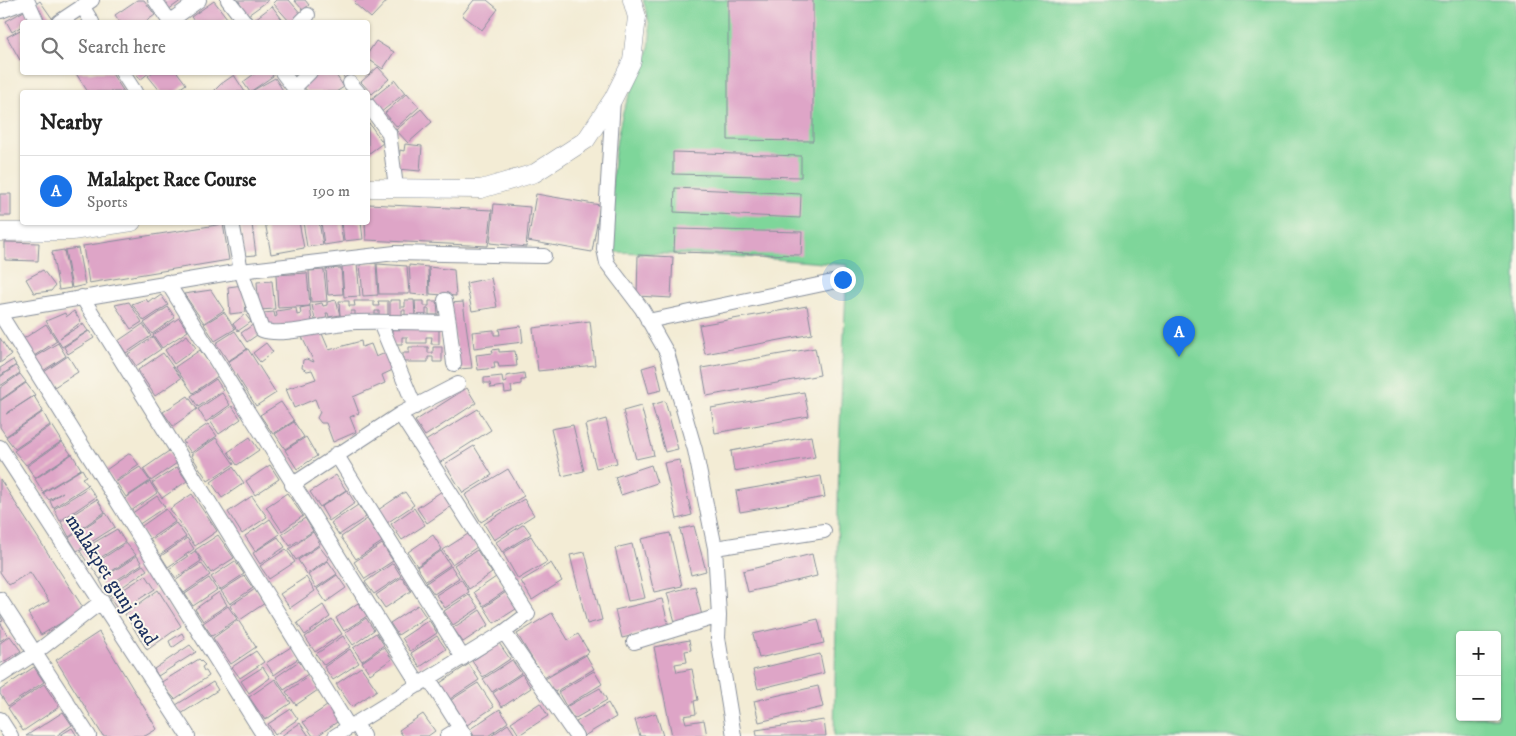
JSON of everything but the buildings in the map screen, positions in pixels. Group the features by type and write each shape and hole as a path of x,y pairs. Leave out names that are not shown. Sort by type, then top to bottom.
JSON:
{"street":[{"path":"0,13 27,0 36,20"},
{"path":"155,0 169,20"},
{"path":"173,20 199,0"},
{"path":"228,0 243,20"},
{"path":"370,188 481,189 535,173 586,140 613,99 632,61 637,16 632,0"},
{"path":"62,20 87,3 91,20"},
{"path":"124,75 134,90"},
{"path":"284,75 295,90 308,75"},
{"path":"613,99 604,249 607,263 648,321 667,353 695,450 715,548 719,616 718,638 734,736"},
{"path":"370,109 389,133 396,187"},
{"path":"0,232 72,231 112,225"},
{"path":"233,225 242,271 262,330 269,333 356,322 448,323"},
{"path":"264,736 0,313 166,282 395,252 544,256"},
{"path":"166,282 292,485 424,682 462,732 447,736"},
{"path":"648,321 837,282"},
{"path":"82,297 352,725 363,736"},
{"path":"445,300 454,364"},
{"path":"380,323 415,407"},
{"path":"292,485 336,454 400,414 458,384"},
{"path":"335,736 463,658 528,614 400,414"},
{"name":"malakpet gunj road","path":"0,447 102,601 188,736"},
{"path":"336,454 463,658"},
{"path":"715,548 824,531"},
{"path":"0,600 89,736"},
{"path":"0,676 34,654 102,601"},
{"path":"634,642 719,616"},
{"path":"504,632 576,736"},
{"path":"0,719 11,736"}],"green space":[{"path":"643,0 1516,0 1516,736 834,736 839,449 847,265 749,257 614,252 611,201 615,149 625,105 648,52 650,26"}],"place":[{"name":"Malakpet Race Course","path":"1179,357"}]}
